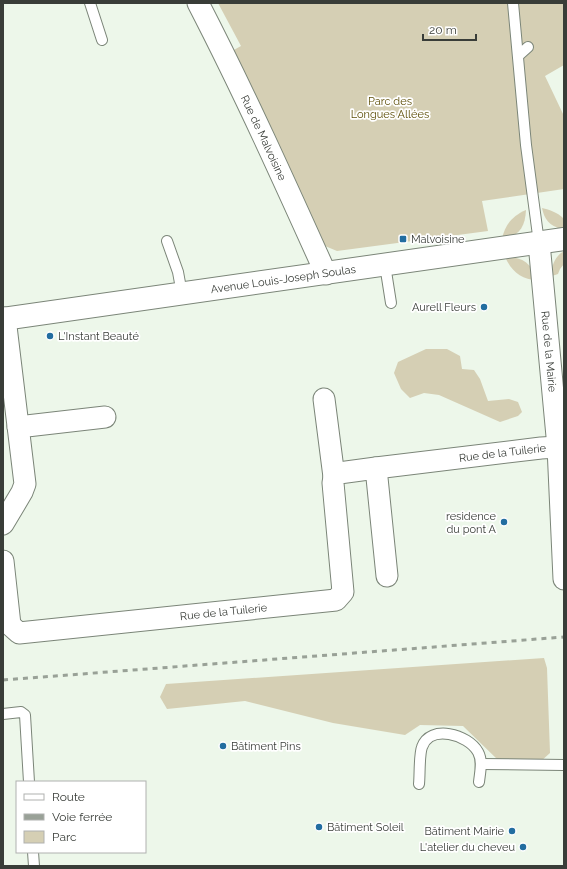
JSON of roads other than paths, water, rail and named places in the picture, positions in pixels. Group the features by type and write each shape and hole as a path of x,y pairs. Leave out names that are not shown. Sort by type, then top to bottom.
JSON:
{"main road":[{"name":"Avenue Louis-Joseph Soulas","path":"4,319 564,239"}],"street":[{"name":"Rue de Malvoisine","path":"198,3 275,160 326,274"},
{"name":"Rue de la Mairie","path":"539,243 563,510 564,579"},
{"path":"3,524 22,492 25,484 4,319"},
{"path":"324,399 334,477"},
{"path":"18,427 105,417"},
{"name":"Rue de la Tuilerie","path":"3,561 10,625 19,633 336,600 343,592 333,483 334,477 339,473 558,447"},
{"path":"376,468 387,576"}],"lane":[{"path":"90,3 102,40"},
{"path":"513,3 526,145 539,243"},
{"path":"518,56 528,47"},
{"path":"168,241 178,272 182,294"},
{"path":"385,265 391,303"},
{"path":"3,714 21,712 25,715 29,781"},
{"path":"419,784 422,748 426,741 433,736 443,734 463,738 477,750 481,764 479,782"},
{"path":"481,764 564,765"},
{"path":"33,853 34,866"}],"railway":[{"path":"3,680 564,637"}],"place":[{"name":"Malvoisine","path":"403,239"},
{"name":"Aurell Fleurs","path":"484,307"},
{"name":"L'Instant Beauté","path":"50,336"},
{"name":"residence du pont A","path":"504,522"},
{"name":"Bâtiment Pins","path":"223,746"},
{"name":"Bâtiment Soleil","path":"319,827"},
{"name":"Bâtiment Mairie","path":"512,831"},
{"name":"L'atelier du cheveu","path":"523,847"}],"park label":[{"name":"Parc des Longues Allées","path":"390,107"}]}
